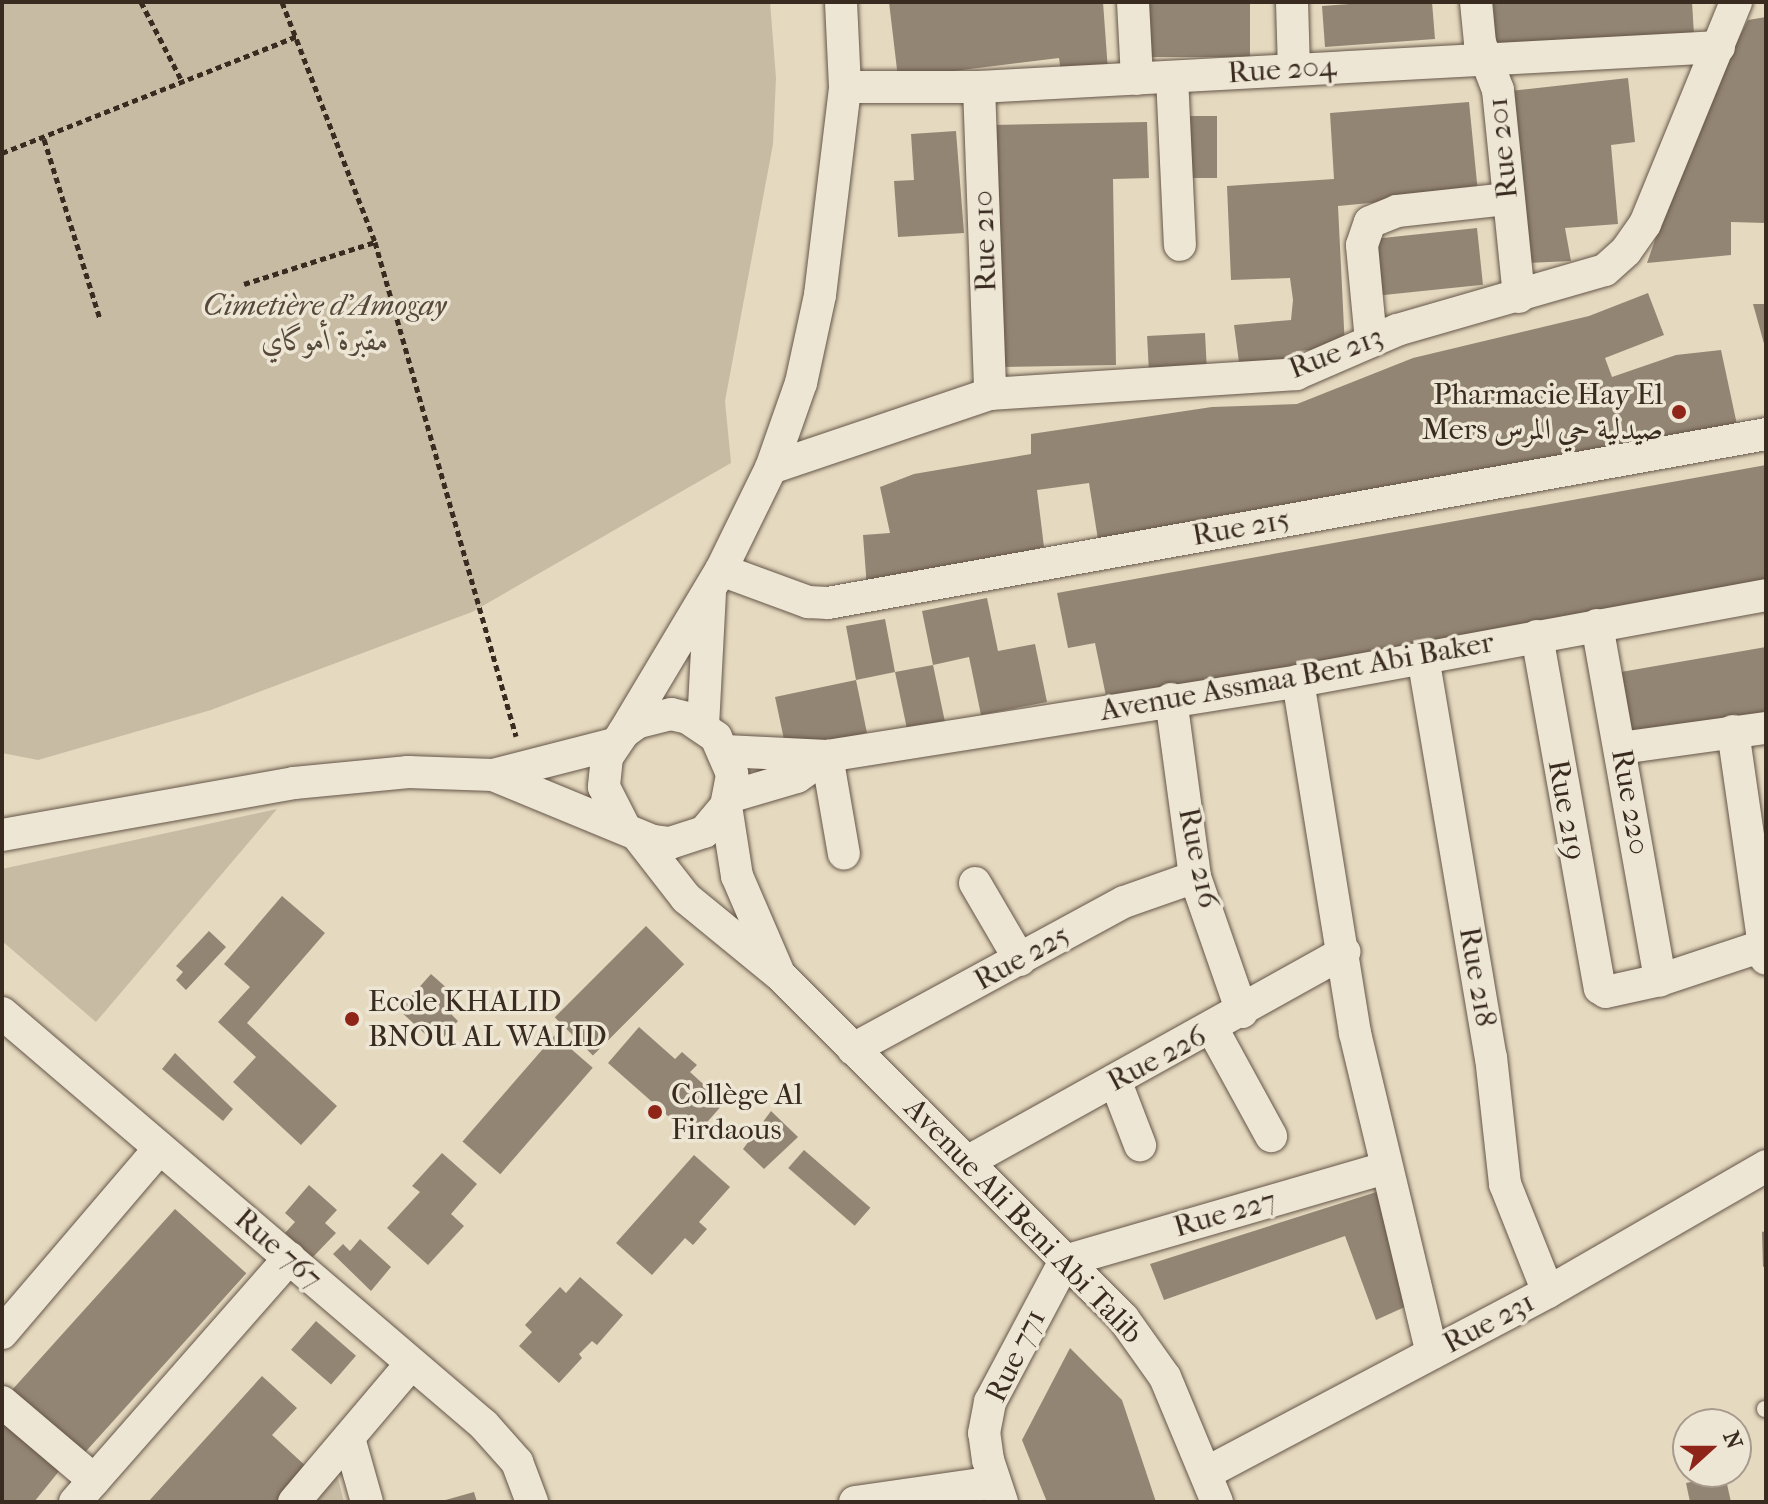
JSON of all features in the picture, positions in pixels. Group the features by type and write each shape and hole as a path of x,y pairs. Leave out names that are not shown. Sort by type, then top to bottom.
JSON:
{"street":[{"path":"630,830 604,787 619,738 716,580 771,468 801,383 820,295 845,87 841,2"},
{"path":"1133,2 1137,79"},
{"path":"1292,2 1294,69"},
{"name":"Rue 201","path":"1476,2 1485,58 1498,90 1519,297"},
{"name":"Rue 213","path":"771,468 990,394 1173,379 1269,378 1310,369 1371,341 1605,270 1626,251 1645,224 1736,2"},
{"name":"Rue 204","path":"845,87 979,87 1719,47"},
{"path":"1172,77 1180,245"},
{"name":"Rue 210","path":"979,87 990,394"},
{"path":"1371,341 1362,245 1370,222 1397,211 1508,199"},
{"name":"Rue 215","path":"716,580 808,602 828,603 1766,434"},
{"path":"703,726 716,580"},
{"name":"Avenue Assmaa Bent Abi Baker","path":"725,751 827,756 1298,681 1766,595"},
{"name":"Rue 220","path":"1597,625 1660,980"},
{"name":"Rue 219","path":"1537,636 1598,984 1606,992 1660,980"},
{"name":"Rue 218","path":"1423,657 1491,1057 1505,1184 1548,1292"},
{"path":"1298,681 1345,952 1355,1033 1432,1353"},
{"name":"Rue 216","path":"1171,699 1195,877 1242,1012"},
{"path":"2,835 294,783 408,772 493,775 619,738 638,722 671,714 703,726 725,751 732,774 728,802 704,832 688,840 662,842 493,775"},
{"path":"1621,748 1766,728"},
{"path":"1660,980 1764,953 1733,731"},
{"path":"827,756 844,854"},
{"name":"Avenue Assmaa Bent Abi Baker","path":"728,802 797,777 827,756"},
{"name":"Avenue Ali Beni Abi Talib","path":"728,802 737,876 779,974"},
{"name":"Avenue Ali Beni Abi Talib","path":"630,830 714,926 779,974 1146,1345 1186,1418 1212,1487"},
{"name":"Rue 225","path":"853,1049 1124,902 1195,877"},
{"path":"975,883 1020,960"},
{"name":"Rue 226","path":"967,1162 1213,1030 1345,952"},
{"name":"Rue 767","path":"4,1019 160,1148 505,1446 532,1502"},
{"path":"1213,1030 1271,1136"},
{"path":"1115,1080 1140,1145"},
{"path":"2,1333 160,1148"},
{"name":"Rue 231","path":"1212,1487 1432,1353 1548,1292 1766,1166"},
{"name":"Rue 227","path":"1065,1261 1386,1168"},
{"path":"2,1402 84,1491 289,1258"},
{"name":"Rue 771","path":"998,1492 984,1433 990,1402 1065,1261"},
{"path":"294,1502 411,1364"},
{"path":"349,1438 367,1502"},
{"path":"855,1502 998,1492"}],"path":[{"path":"141,2 183,83"},
{"path":"282,2 298,36 375,242 525,766"},
{"path":"2,153 44,139 298,36"},
{"path":"44,139 100,319"},
{"path":"244,284 375,242"}],"green space":[{"name":"Cimetière d'Amogay مقبرة أموگاي","path":"2,2 770,2 776,78 773,144 725,401 731,463 472,612 211,710 38,760 2,753"},
{"path":"277,809 96,1022 2,941 2,869"},
{"path":"337,1475 344,1502 314,1502"}],"building":[{"path":"889,2 1103,2 1108,71 1061,73 1059,58 898,78"},
{"path":"1141,2 1250,2 1250,57 1141,57"},
{"path":"1432,2 1435,39 1325,47 1322,6"},
{"path":"1493,2 1692,2 1694,35 1495,47"},
{"path":"1766,17 1766,223 1731,222 1731,255 1647,263 1696,121 1748,20"},
{"path":"1628,78 1635,142 1611,145 1618,224 1565,228 1571,261 1527,263 1510,91"},
{"path":"1469,102 1478,193 1338,206 1345,348 1296,351 1298,365 1240,370 1234,325 1291,320 1293,300 1290,278 1231,280 1227,186 1334,179 1330,113"},
{"path":"1179,116 1217,116 1217,178 1179,178"},
{"path":"1147,122 1149,178 1113,179 1116,365 996,367 991,125"},
{"path":"956,131 964,233 898,237 894,181 914,180 911,134"},
{"path":"1477,228 1483,285 1382,295 1376,239"},
{"path":"1648,293 1664,335 1605,358 1612,377 1676,355 1721,350 1739,434 1099,546 1089,483 1037,490 1044,547 867,588 863,535 890,533 880,487 914,474 1031,454 1031,434 1212,407 1297,404 1413,358 1589,316"},
{"path":"1753,304 1766,304 1766,347 1765,347"},
{"path":"1205,333 1207,372 1149,375 1147,336"},
{"path":"1766,465 1766,580 1107,701 1095,643 1068,648 1057,593"},
{"path":"987,598 998,651 1035,644 1047,702 981,715 969,657 933,665 922,611"},
{"path":"885,619 895,672 856,680 846,626"},
{"path":"1766,647 1766,722 1628,741 1615,673"},
{"path":"933,665 945,722 907,729 895,672"},
{"path":"856,680 867,733 786,749 775,697"},
{"path":"282,896 325,933 247,1023 337,1106 301,1145 233,1082 256,1057 218,1022 250,987 224,964"},
{"path":"646,926 684,964 593,1055 555,1017"},
{"path":"209,931 226,947 186,990 176,980 183,972 176,966"},
{"path":"431,974 458,998 453,1003 458,1008 452,1015 458,1021 437,1045 399,1010"},
{"path":"639,1027 675,1059 682,1052 697,1065 690,1072 724,1103 693,1138 608,1063"},
{"path":"555,1035 593,1068 500,1174 462,1141"},
{"path":"175,1053 233,1109 223,1121 162,1069"},
{"path":"771,1111 798,1137 764,1169 743,1149"},
{"path":"804,1150 870,1208 855,1226 788,1168"},
{"path":"442,1153 477,1184 451,1214 464,1226 428,1265 387,1228 420,1192 412,1186"},
{"path":"694,1155 730,1187 699,1222 707,1229 693,1245 685,1238 652,1275 616,1243"},
{"path":"309,1185 337,1210 325,1223 336,1233 312,1258 285,1233 295,1222 285,1213"},
{"path":"1389,1188 1407,1306 1376,1320 1345,1236 1164,1300 1150,1264"},
{"path":"175,1209 246,1273 81,1457 10,1393"},
{"path":"1766,1231 1766,1266 1763,1267 1762,1232"},
{"path":"360,1239 391,1267 371,1291 333,1254 343,1244 350,1251"},
{"path":"580,1277 623,1315 597,1345 592,1341 579,1354 582,1358 559,1383 519,1346 532,1332 525,1325 560,1287 566,1293"},
{"path":"316,1321 356,1356 331,1384 291,1350"},
{"path":"1070,1348 1122,1400 1156,1502 1047,1502 1022,1440"},
{"path":"262,1376 297,1408 272,1435 309,1469 278,1502 148,1502"},
{"path":"2,1422 60,1470 34,1502 2,1502"},
{"path":"1687,1488 1728,1488 1731,1502 1690,1502"},
{"path":"474,1492 477,1502 442,1502 442,1501"}],"place":[{"name":"Pharmacie Hay El Mers صيدلية حي المرس","path":"1679,412"},
{"name":"Ecole KHALID BNOU AL WALID","path":"352,1019"},
{"name":"Collège Al Firdaous","path":"655,1112"}]}
